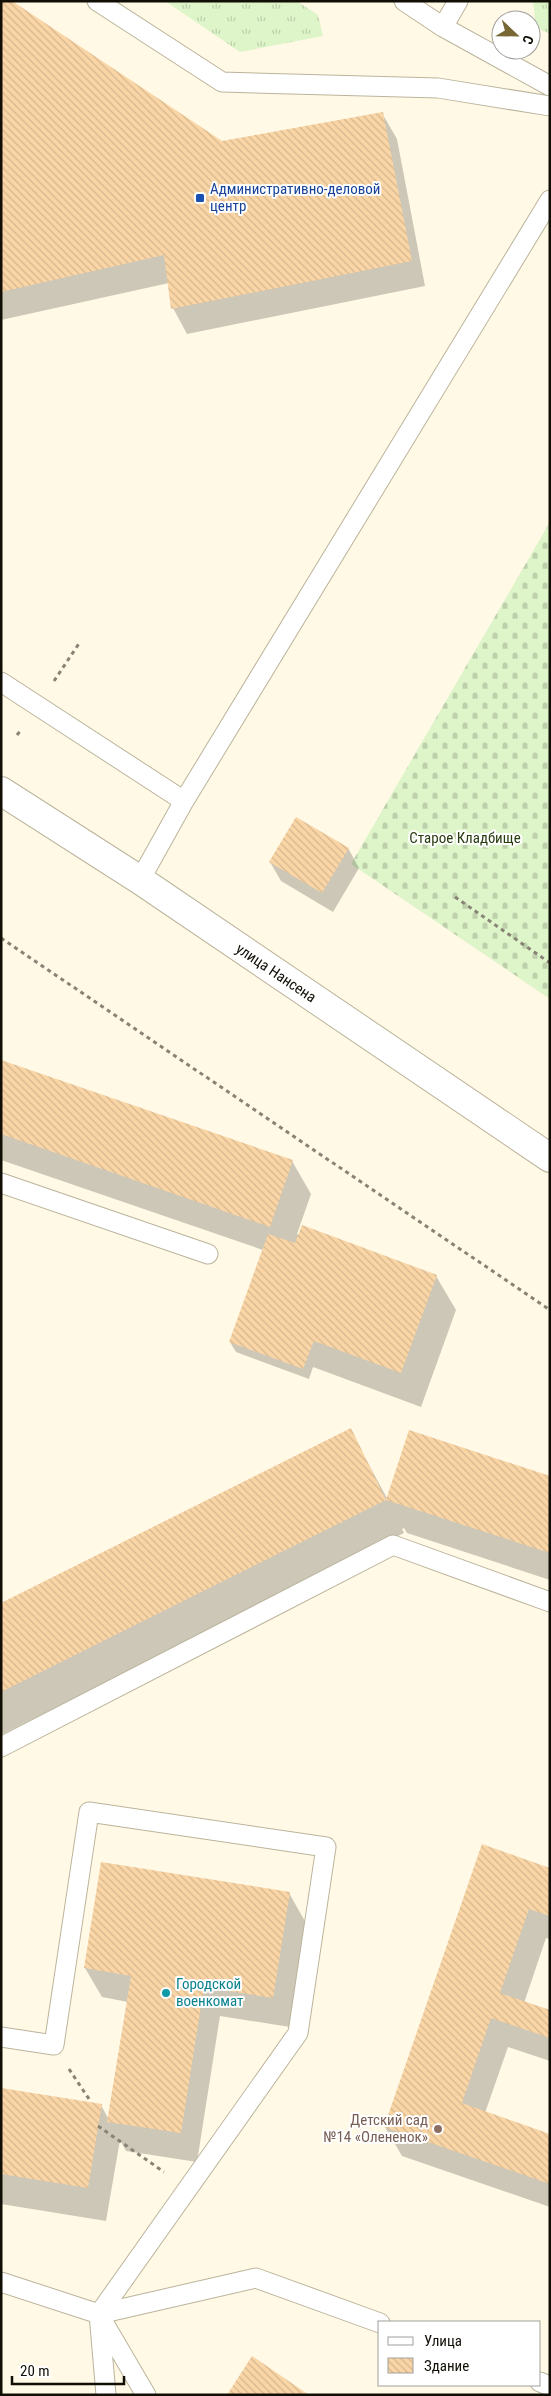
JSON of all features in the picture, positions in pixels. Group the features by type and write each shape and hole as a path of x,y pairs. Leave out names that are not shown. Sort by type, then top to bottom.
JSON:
{"street":[{"name":"улица Нансена","path":"1,791 140,880 550,1158"}],"lane":[{"path":"97,1 222,82 438,88 550,106"},
{"path":"404,1 442,26 550,86"},
{"path":"442,26 458,1"},
{"path":"140,880 184,802 550,200"},
{"path":"1,682 184,802"},
{"path":"1,1183 208,1254"},
{"path":"1,1747 393,1545 550,1602"},
{"path":"1,2037 54,2045 89,1812 326,1847 298,2033 99,2314 106,2395"},
{"path":"1,2282 99,2314 256,2278 378,2322"},
{"path":"99,2314 146,2395"}],"path":[{"path":"455,897 550,963"},
{"path":"1,938 550,1310"},
{"path":"54,2045 91,2102"},
{"path":"98,2126 188,2188"}],"green space":[{"path":"165,1 297,1 318,15 323,36 240,52"},
{"path":"533,1 550,1 550,34 541,30 541,10 534,10"},
{"name":"Старое Кладбище","path":"550,522 550,999 351,864"}],"building":[{"name":"Административно-деловой центр","path":"1,1 12,1 222,141 383,112 412,261 171,309 164,255 1,292"},
{"path":"296,817 349,848 322,893 269,862"},
{"path":"1,1060 293,1160 270,1227 1,1134"},
{"path":"302,1225 437,1275 401,1373 314,1341 303,1369 229,1342 268,1234 295,1243"},
{"path":"351,1428 386,1500 1,1692 1,1603"},
{"path":"409,1430 550,1476 550,1553 386,1500"},
{"path":"482,1844 550,1868 550,1916 529,1909 500,1993 550,2010 550,2038 491,2018 462,2103 550,2134 550,2184 384,2127"},
{"name":"Городской военкомат","path":"101,1862 290,1892 273,1998 204,1987 181,2133 107,2122 131,1976 84,1968"},
{"path":"1,2088 102,2104 88,2188 1,2174"},
{"path":"252,2356 309,2395 227,2395"}],"place":[{"name":"Административно-деловой центр","path":"200,198"},
{"name":"Городской военкомат","path":"166,1993"},
{"name":"Детский сад №14 «Олененок»","path":"438,2129"}]}
